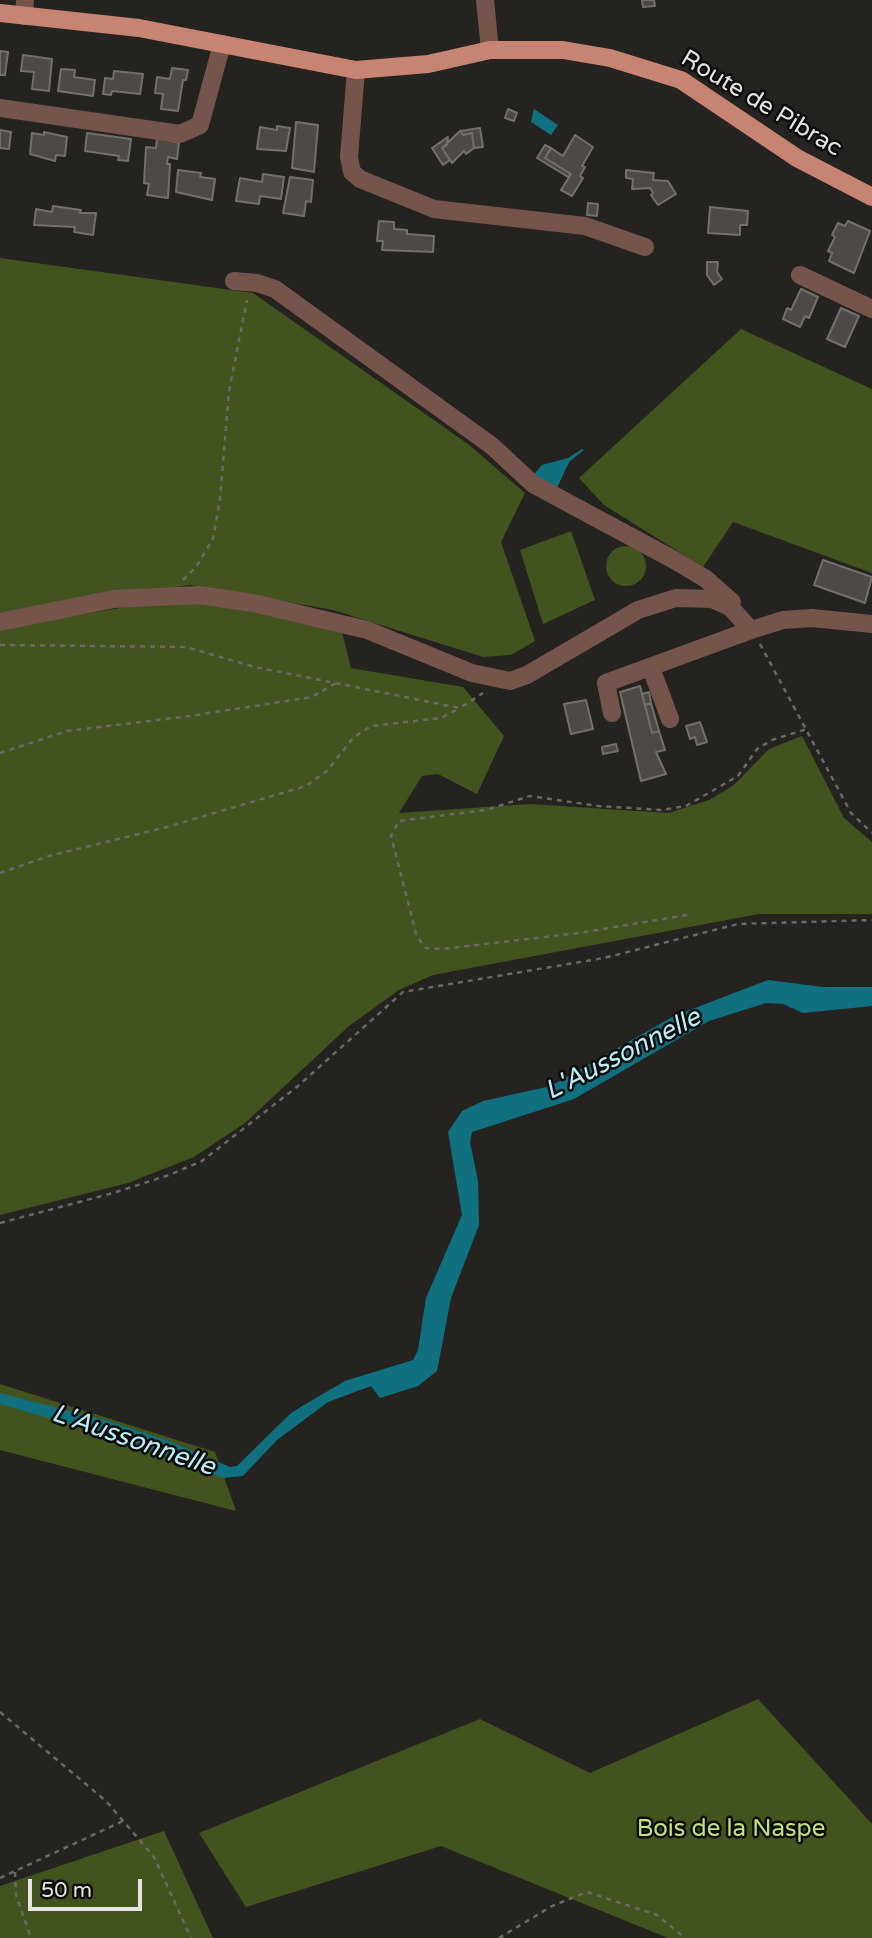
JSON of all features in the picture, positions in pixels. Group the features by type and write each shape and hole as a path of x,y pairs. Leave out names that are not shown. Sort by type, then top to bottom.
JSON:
{"main road":[{"name":"Route de Pibrac","path":"0,13 24,8 356,70 428,64 490,50 563,50 653,69 681,80 797,158 872,197"}],"street":[{"path":"485,0 490,50"},
{"path":"0,108 180,134 200,125 222,44"},
{"path":"356,70 349,157 352,172 360,179 434,209 585,226 645,247"},
{"path":"800,275 872,309"},
{"path":"234,281 275,289 492,446 533,484 706,579 730,599 751,630"},
{"path":"0,622 114,599 168,594 199,595 253,603 367,630 494,680 510,681 527,675 638,610 676,598 712,599 730,607 751,630"},
{"path":"612,713 606,684 751,630 783,620 812,618 872,624"},
{"path":"651,668 670,719"}],"path":[{"path":"168,594 196,567 213,538 220,499 229,391 244,303 251,296"},
{"path":"751,630 807,729 850,813 872,832"},
{"path":"0,645 186,647 255,667 460,708"},
{"path":"0,873 49,856 167,827 306,786 327,771 353,738 371,726 441,718 478,699 494,680"},
{"path":"0,752 67,731 312,697 336,683"},
{"path":"687,915 579,933 442,949 426,948 417,937 391,836 399,821 486,810 530,796 611,807 661,810 687,806 738,776 757,750 772,740 807,729"},
{"path":"0,1223 147,1182 202,1161 298,1086 402,992 604,958 738,924 872,920"},
{"path":"0,1712 106,1801 123,1821 153,1857 191,1938"},
{"path":"0,1878 123,1821"},
{"path":"15,1872 16,1895 31,1938"},
{"path":"499,1938 552,1906 587,1892 657,1915 685,1938"}],"green space":[{"path":"0,258 253,293 468,444 525,493 501,542 535,641 511,655 483,657 333,610 190,585 0,613"},
{"path":"741,329 872,389 872,573 733,522 703,567 604,505 579,478"},
{"path":"571,531 595,600 543,624 520,550"},
{"path":"626,546 634,547 640,552 645,558 645,574 640,580 634,585 626,586 618,585 612,580 607,574 606,566 607,558 612,552 618,547"},
{"path":"191,596 342,632 351,668 463,687 504,736 477,794 438,774 422,776 399,813 530,804 669,813 709,800 734,785 769,749 802,736 844,818 872,842 872,914 759,914 433,975 399,990 349,1026 245,1123 194,1157 128,1183 0,1215 0,628"},
{"path":"0,1384 215,1452 236,1511 0,1450"},
{"name":"Bois de la Naspe","path":"758,1699 872,1824 872,1938 668,1938 441,1846 246,1907 199,1833 480,1719 590,1773"},
{"path":"164,1831 213,1938 0,1938 0,1886"}],"water":[{"path":"534,109 558,125 551,135 531,122"},
{"path":"584,450 569,462 557,488 536,484 535,473 542,465 568,458"},
{"name":"L'Aussonnelle","path":"768,980 823,987 872,987 872,1006 803,1013 783,1004 766,1003 709,1021 574,1099 472,1132 470,1142 478,1181 479,1225 451,1298 437,1371 418,1386 380,1398 371,1386 328,1402 277,1440 243,1476 223,1478 135,1443 0,1404 0,1393 105,1420 169,1441 230,1467 237,1466 291,1413 309,1402 345,1381 413,1360 418,1350 426,1298 462,1215 448,1132 462,1111 483,1101 551,1086 674,1016"}],"building":[{"path":"642,0 654,0 655,6 643,7"},
{"path":"0,51 8,52 5,75 0,75"},
{"path":"23,55 52,59 49,91 32,89 34,72 21,71"},
{"path":"172,68 188,70 186,80 183,80 178,111 161,109 163,94 155,93 157,77 170,79"},
{"path":"61,69 75,70 74,77 95,80 93,96 58,91"},
{"path":"114,71 143,74 140,94 112,91 111,95 103,94 105,78 113,79"},
{"path":"508,109 517,113 514,121 505,118"},
{"path":"296,122 318,125 314,172 292,168"},
{"path":"277,126 290,128 286,151 257,149 260,127 277,130"},
{"path":"480,128 483,147 474,148 472,133 463,135 460,131"},
{"path":"0,130 11,132 9,149 0,148"},
{"path":"460,131 463,135 472,133 474,148 466,154 464,151 452,163 442,148"},
{"path":"44,132 67,137 65,156 56,155 55,161 30,154 32,133 44,135"},
{"path":"87,133 131,139 128,161 118,160 119,156 85,151"},
{"path":"575,135 593,147 582,166 585,167 580,176 583,178 572,196 561,190 571,174 545,158 551,148 563,156"},
{"path":"157,137 179,143 177,159 168,157 168,198 147,195 149,184 144,183 146,147 156,148"},
{"path":"448,137 447,145 442,148 450,160 443,165 432,148"},
{"path":"545,145 551,148 545,158 571,174 568,177 537,158"},
{"path":"178,170 201,173 200,177 215,179 212,200 176,192"},
{"path":"626,170 654,173 653,180 668,181 676,194 658,205 650,188 632,189 633,179 626,178"},
{"path":"263,174 284,177 281,199 260,196 259,204 236,201 240,178 262,182"},
{"path":"290,177 313,180 311,202 306,201 304,216 283,213"},
{"path":"588,203 598,204 597,216 587,215"},
{"path":"53,206 81,210 80,213 96,213 93,235 74,232 75,227 34,225 36,209 52,212"},
{"path":"710,207 748,211 747,225 740,225 740,235 708,233"},
{"path":"379,221 394,222 394,229 407,230 407,234 434,236 433,252 382,250 383,241 377,241"},
{"path":"848,221 870,231 854,273 829,261 832,253 828,251 835,237 832,235 838,223 845,226"},
{"path":"707,262 718,262 717,272 722,279 714,285 707,275"},
{"path":"801,289 818,297 809,318 805,316 800,327 783,319 787,308 791,310"},
{"path":"841,308 859,316 845,347 827,339"},
{"path":"823,560 872,577 865,603 814,585"},
{"path":"640,686 652,733 659,731 665,750 656,752 666,774 641,781 620,692"},
{"path":"649,692 651,703 645,705 642,694"},
{"path":"586,700 593,729 571,734 564,704"},
{"path":"651,703 659,731 652,733 645,705"},
{"path":"700,722 707,742 697,745 695,737 690,739 686,726"},
{"path":"616,744 618,751 603,754 602,747"}]}
